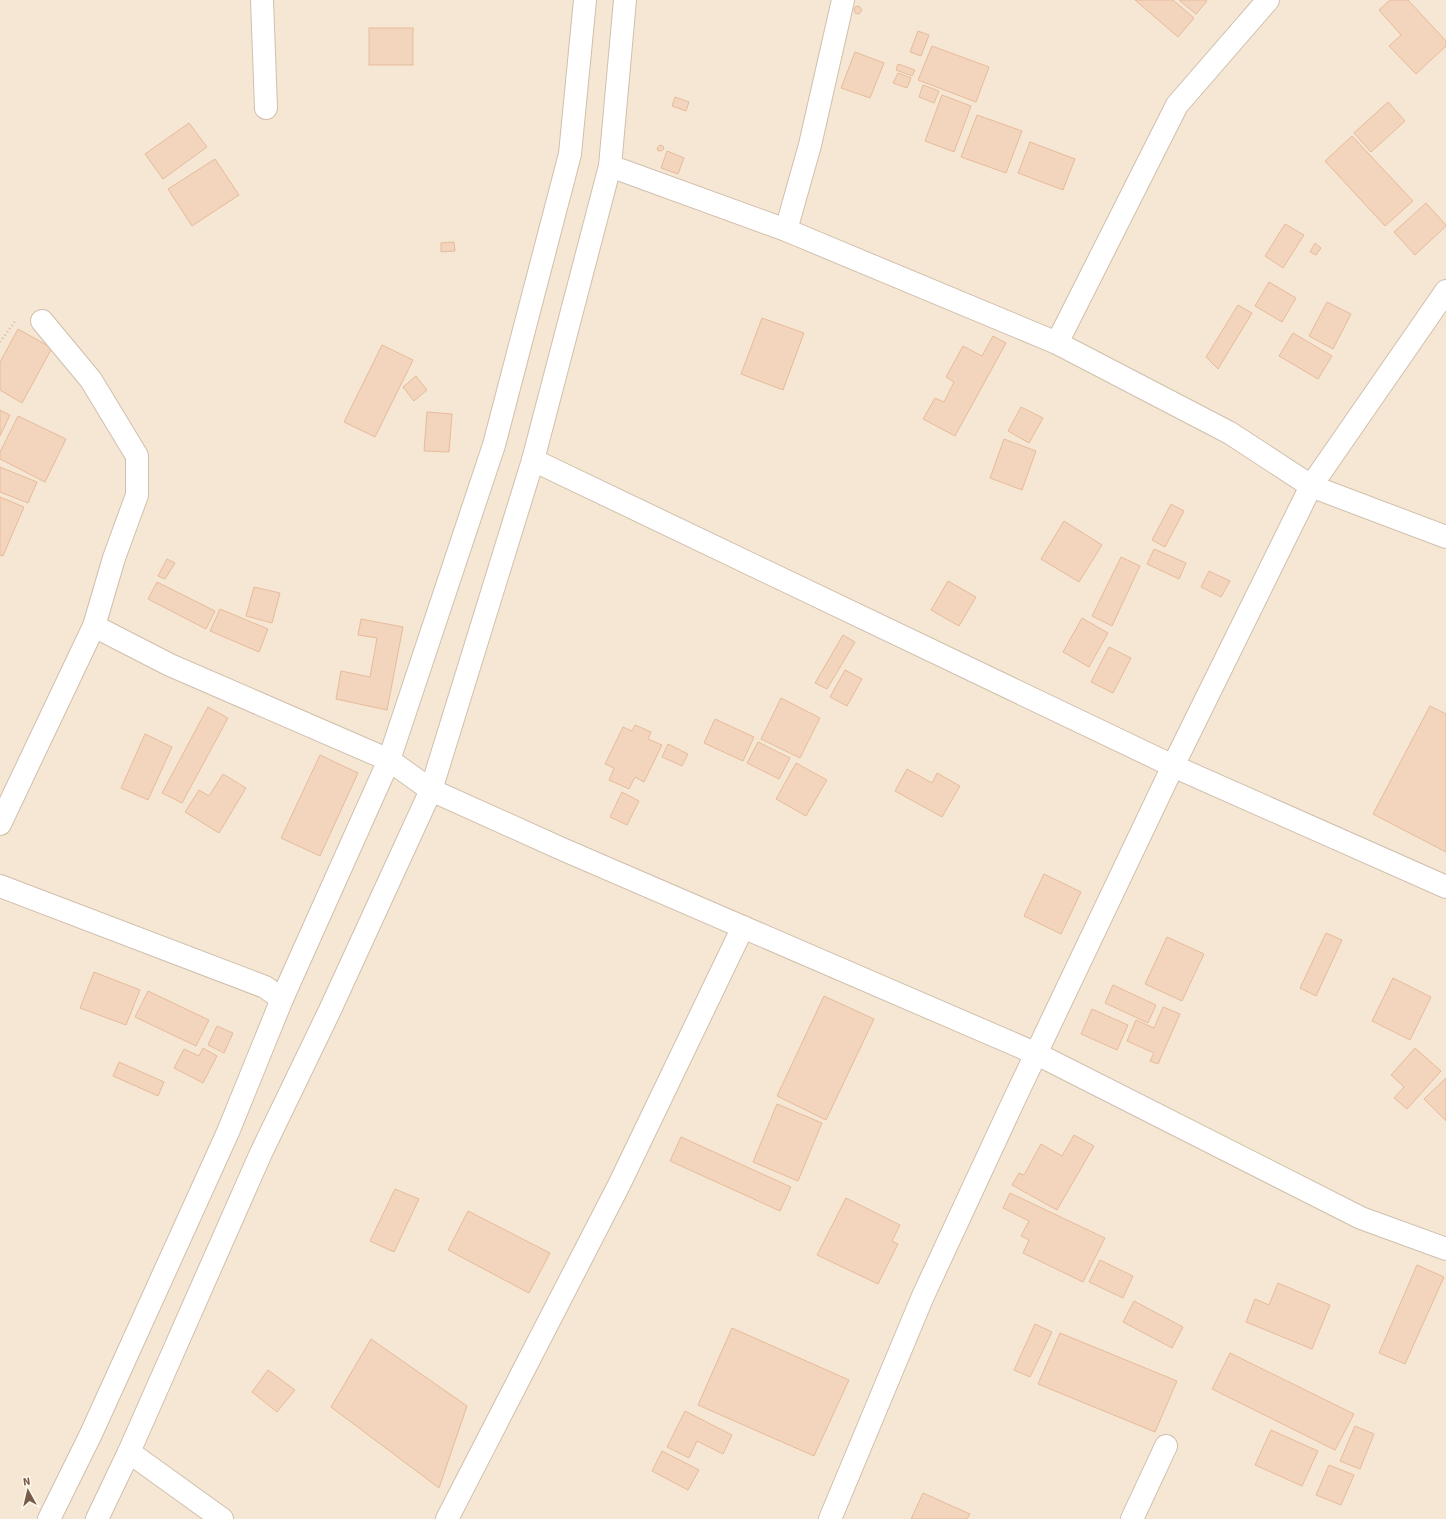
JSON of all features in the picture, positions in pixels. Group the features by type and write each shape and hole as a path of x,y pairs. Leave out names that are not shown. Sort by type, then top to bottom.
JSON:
{"street":[{"path":"262,0 266,108"},
{"path":"49,1519 91,1434 225,1139 282,1000 389,760 494,445 570,154 585,0"},
{"path":"97,1519 129,1452 261,1153 330,1010 431,790 533,460 610,166 625,0"},
{"path":"786,230 810,145 843,0"},
{"path":"1057,343 1176,105 1268,0"},
{"path":"610,166 786,230 1057,343 1230,433 1311,486 1446,538"},
{"path":"830,1519 923,1296 1173,766 1311,486 1446,291"},
{"path":"0,824 94,626 114,558 137,495 137,456 91,380 42,321"},
{"path":"533,460 1173,766 1446,887"},
{"path":"94,626 170,665 389,760 431,790 570,852 1037,1054 1361,1218 1446,1249"},
{"path":"0,886 265,987 282,1000"},
{"path":"447,1519 619,1185 743,927"},
{"path":"1132,1519 1166,1446"},
{"path":"129,1452 222,1519"}],"shaded area":[{"path":"0,0 1446,0 1446,1519 0,1519"}],"building":[{"path":"1135,0 1173,0 1194,18 1178,37"},
{"path":"1179,0 1205,0 1207,1 1196,14"},
{"path":"1390,0 1408,0 1446,41 1446,46 1416,74 1389,46 1401,35 1379,10"},
{"path":"856,6 860,7 862,10 859,14 855,13 854,9"},
{"path":"369,28 413,28 413,65 369,65"},
{"path":"918,31 929,35 921,56 910,52"},
{"path":"932,46 989,67 976,102 918,80"},
{"path":"855,52 884,63 870,98 841,88"},
{"path":"898,64 915,70 912,76 896,70"},
{"path":"898,73 911,78 907,88 893,83"},
{"path":"923,85 939,91 934,103 919,97"},
{"path":"942,95 971,106 954,152 925,141"},
{"path":"675,97 689,102 686,111 672,106"},
{"path":"1388,102 1405,121 1371,152 1354,133"},
{"path":"977,115 1022,131 1006,173 961,157"},
{"path":"189,123 207,147 163,179 145,154"},
{"path":"1352,136 1413,201 1385,226 1325,161"},
{"path":"1030,142 1075,159 1063,190 1018,173"},
{"path":"660,145 663,146 664,149 658,151 657,148"},
{"path":"667,151 684,158 678,174 661,168"},
{"path":"215,159 239,195 192,226 168,189"},
{"path":"1426,203 1446,226 1415,255 1394,232"},
{"path":"1285,224 1304,235 1283,268 1265,256"},
{"path":"454,242 455,251 441,252 441,243"},
{"path":"1315,243 1321,248 1316,255 1310,252"},
{"path":"1269,282 1296,298 1282,322 1255,306"},
{"path":"1327,302 1351,314 1333,349 1309,336"},
{"path":"1238,305 1252,313 1218,369 1206,357"},
{"path":"762,318 804,333 783,390 741,374"},
{"path":"18,329 52,348 22,403 0,390 0,362"},
{"path":"1293,333 1332,356 1318,379 1279,356"},
{"path":"993,336 1006,343 955,436 923,419 935,398 944,402 954,382 946,377 963,346 982,356"},
{"path":"382,345 413,360 375,437 344,422"},
{"path":"416,376 427,390 414,401 403,387"},
{"path":"1021,407 1043,418 1029,443 1008,431"},
{"path":"0,410 10,415 0,436"},
{"path":"427,412 452,414 449,452 424,451"},
{"path":"18,416 66,439 45,482 0,459 0,452"},
{"path":"1004,439 1036,451 1022,490 990,478"},
{"path":"0,467 37,482 28,503 0,492"},
{"path":"0,497 24,507 3,556 0,555"},
{"path":"1171,504 1184,511 1165,547 1152,540"},
{"path":"1064,521 1102,545 1079,582 1041,559"},
{"path":"1154,549 1186,563 1179,579 1147,564"},
{"path":"1121,557 1140,566 1112,626 1092,616"},
{"path":"167,559 175,563 165,579 158,576"},
{"path":"1209,571 1230,581 1221,597 1201,587"},
{"path":"948,581 976,597 959,626 931,610"},
{"path":"157,582 215,611 206,629 148,599"},
{"path":"254,587 280,593 272,623 246,616"},
{"path":"220,609 268,629 259,652 210,631"},
{"path":"1082,618 1108,633 1089,667 1063,652"},
{"path":"361,619 403,627 387,710 336,699 341,671 370,677 377,638 358,635"},
{"path":"843,635 855,642 827,689 815,683"},
{"path":"1109,647 1131,658 1113,693 1091,682"},
{"path":"845,670 862,679 847,706 830,697"},
{"path":"781,698 820,718 800,758 761,739"},
{"path":"1430,706 1446,714 1446,852 1373,814"},
{"path":"208,707 228,718 182,803 162,793"},
{"path":"715,719 754,737 743,761 704,743"},
{"path":"635,725 651,732 648,739 662,745 644,782 635,777 629,789 609,780 614,768 605,764 623,727 632,731"},
{"path":"145,734 172,747 148,800 121,788"},
{"path":"758,742 790,758 779,779 747,763"},
{"path":"668,744 688,754 682,766 662,757"},
{"path":"320,755 358,773 320,856 281,838"},
{"path":"796,763 827,780 806,816 776,799"},
{"path":"907,769 932,783 937,773 960,786 942,817 895,791"},
{"path":"223,774 246,788 219,833 185,812 199,790 209,796"},
{"path":"622,792 639,801 627,825 610,817"},
{"path":"1044,874 1081,892 1061,934 1024,916"},
{"path":"1326,933 1342,940 1316,996 1300,988"},
{"path":"1167,937 1204,954 1182,1001 1145,984"},
{"path":"94,972 140,990 126,1025 80,1008"},
{"path":"1393,978 1431,997 1410,1040 1372,1021"},
{"path":"1113,985 1156,1005 1148,1023 1105,1003"},
{"path":"148,991 209,1020 196,1046 135,1017"},
{"path":"824,996 874,1019 826,1120 777,1096"},
{"path":"1163,1007 1180,1014 1158,1064 1150,1061 1154,1053 1127,1041 1136,1020 1154,1028"},
{"path":"1092,1009 1128,1025 1117,1050 1081,1034"},
{"path":"217,1026 233,1033 224,1053 208,1045"},
{"path":"203,1048 217,1056 203,1083 174,1068 184,1049 199,1056"},
{"path":"1415,1048 1441,1071 1407,1109 1394,1098 1404,1087 1391,1075"},
{"path":"119,1062 164,1082 158,1096 113,1076"},
{"path":"1446,1078 1446,1121 1424,1099"},
{"path":"777,1104 822,1123 798,1181 753,1162"},
{"path":"1074,1135 1094,1146 1057,1210 1012,1185 1019,1173 1024,1175 1041,1144 1062,1156"},
{"path":"681,1137 791,1187 780,1211 670,1161"},
{"path":"395,1189 419,1199 394,1252 370,1241"},
{"path":"1010,1193 1105,1238 1083,1282 1023,1253 1029,1240 1021,1236 1029,1221 1003,1208"},
{"path":"846,1198 900,1225 892,1241 898,1244 878,1284 817,1255"},
{"path":"468,1211 550,1253 529,1293 448,1250"},
{"path":"1100,1260 1133,1276 1123,1298 1089,1282"},
{"path":"1417,1265 1444,1277 1405,1364 1379,1353"},
{"path":"1278,1283 1330,1305 1312,1349 1246,1322 1255,1299 1269,1305"},
{"path":"1134,1301 1183,1327 1172,1348 1123,1322"},
{"path":"1035,1324 1052,1332 1030,1377 1014,1370"},
{"path":"732,1328 849,1380 814,1456 698,1405"},
{"path":"1060,1333 1177,1381 1155,1432 1038,1384"},
{"path":"371,1339 467,1406 439,1488 331,1407"},
{"path":"1230,1353 1354,1414 1335,1450 1212,1389"},
{"path":"268,1370 295,1390 277,1412 252,1392"},
{"path":"685,1411 732,1435 723,1454 697,1441 689,1458 667,1447"},
{"path":"1355,1426 1374,1434 1360,1469 1340,1461"},
{"path":"1271,1430 1318,1451 1302,1486 1255,1465"},
{"path":"662,1451 699,1470 688,1490 652,1471"},
{"path":"1329,1465 1354,1475 1341,1505 1316,1495"},
{"path":"923,1493 970,1514 967,1519 911,1519"}]}
